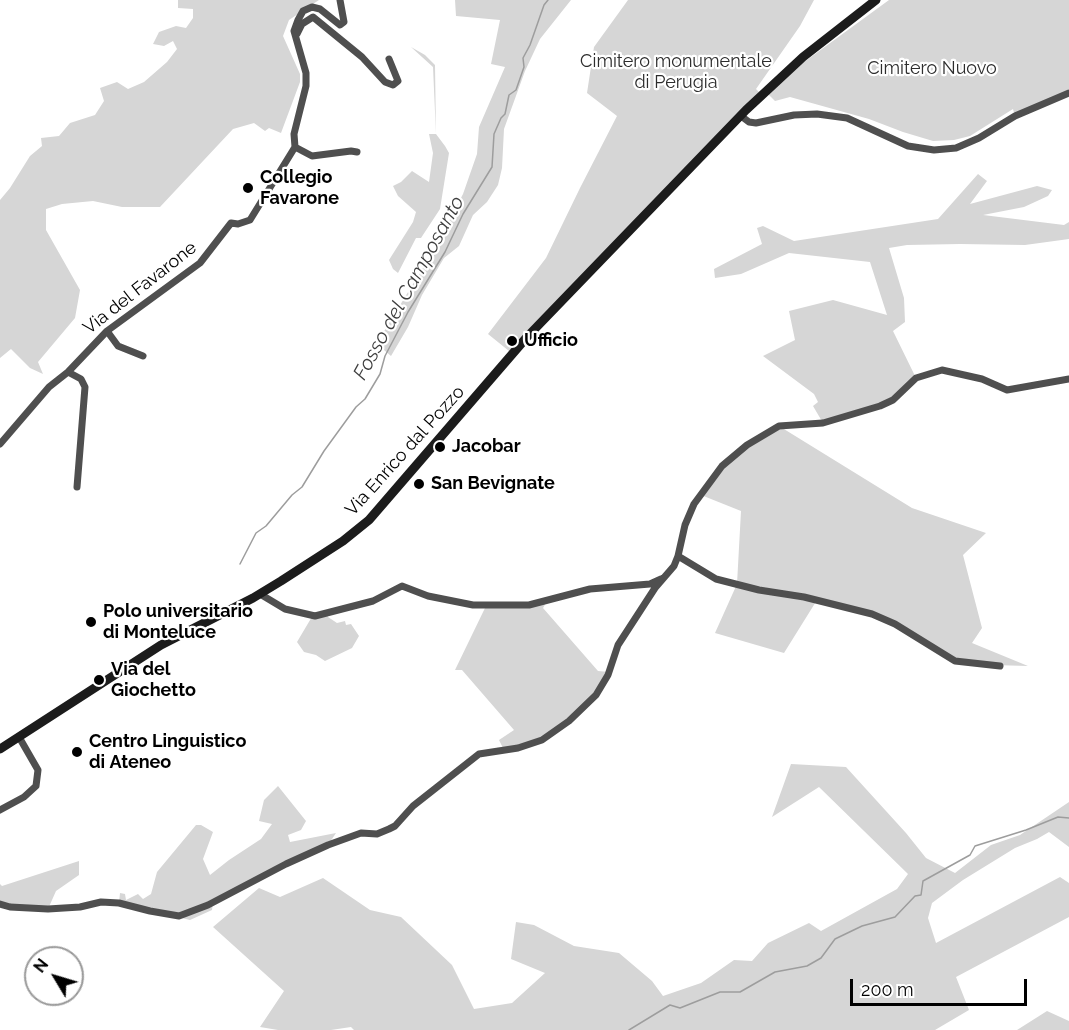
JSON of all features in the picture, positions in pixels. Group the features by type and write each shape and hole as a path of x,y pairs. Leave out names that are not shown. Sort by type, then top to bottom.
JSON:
{"street":[{"path":"296,36 294,31 298,20 303,11 312,7 320,9 340,25 344,22 340,0"},
{"name":"Via Enrico dal Pozzo","path":"0,749 161,645 260,594 343,541 379,511 527,337 741,116 802,57 876,0"},
{"path":"296,36 302,24 313,17 362,57 385,82 393,85 399,81 389,58"},
{"name":"Via del Favarone","path":"0,444 49,387 68,372 107,331 200,263 231,222 238,224 250,220 295,147 294,134 306,86 306,73 296,36"},
{"path":"741,116 749,122 756,123 794,115 817,114 847,118 908,147 934,150 956,148 979,138 1016,116 1069,93"},
{"path":"295,147 312,156 357,152"},
{"path":"107,331 118,346 143,356"},
{"path":"0,904 10,907 48,909 80,907 101,902 119,903 179,916 208,905 328,845 361,833 377,834 395,826 413,806 479,754 518,748 542,740 569,720 596,694 608,675 618,645 663,578 674,566 685,525 694,504 722,466 747,446 779,426 823,423 880,406 893,400 916,378 942,370 981,379 1007,390 1069,379"},
{"path":"68,372 81,380 85,387 77,487"},
{"path":"678,556 716,579 759,590 804,597 872,615 895,624 955,661 1000,666"},
{"path":"260,594 285,609 315,616 373,601 402,586 428,596 473,605 529,605 590,589 650,584 663,578"},
{"path":"0,810 24,797 36,786 38,770 19,737"}],"green space":[{"path":"178,0 319,0 289,20 283,36 300,74 300,82 281,133 269,128 265,131 254,123 233,129 160,207 122,207 93,201 62,204 46,209 46,230 80,290 75,318 38,362 43,374 30,368 11,349 0,358 0,200 30,156 42,146 41,138 59,136 70,123 95,115 104,101 100,88 117,82 128,89 144,82 167,62 177,49 173,41 164,46 153,44 159,32 176,26 186,28 193,18 193,9 178,8"},
{"path":"455,0 571,0 540,39 525,71 504,129 502,168 498,185 487,202 473,215 459,246 444,258 391,356 384,350 383,333 435,248 463,194 477,154 479,127 505,67 491,64 500,20 456,16"},
{"name":"Cimitero monumentale di Perugia","path":"628,0 814,0 800,26 756,89 759,92 509,351 488,334 546,258 617,116 587,93 594,47"},
{"name":"Cimitero Nuovo","path":"889,0 1069,0 1069,94 1015,116 1013,109 970,136 954,140 933,141 869,119 790,97 775,101 767,93 800,65"},
{"path":"411,47 425,55 435,65 436,134 433,67"},
{"path":"429,134 436,134 449,153 440,209 421,238 416,238 398,273 393,269 389,260 413,222 416,212 398,196 393,186 401,182 412,171 429,182 433,153"},
{"path":"978,174 987,181 970,204 1037,186 1052,190 1048,196 1024,207 983,215 1064,225 1069,222 1069,239 1025,245 907,245 889,248 904,298 905,322 893,331 916,378 893,400 823,423 813,406 818,402 814,394 763,356 795,340 789,311 833,300 887,315 870,262 789,253 741,274 715,278 714,269 762,244 757,228 763,226 794,241 938,219"},
{"path":"779,426 912,508 986,533 963,555 982,628 972,643 1028,666 955,661 895,624 817,600 784,653 715,633 737,584 741,511 701,495 722,466"},
{"path":"547,601 543,608 598,671 609,672 596,695 542,740 504,750 499,740 514,730 462,670 455,670 485,608"},
{"path":"327,614 337,623 345,621 346,625 351,624 359,636 352,648 325,661 316,655 304,652 297,642 313,615"},
{"path":"791,764 846,767 926,858 955,873 991,845 1020,835 1069,802 1069,847 1049,832 1015,848 963,880 932,903 928,918 936,943 1060,877 1069,883 1069,917 956,977 969,1010 935,1030 354,1030 351,1027 331,1030 278,1030 260,1027 284,991 213,927 259,888 280,897 323,878 370,910 401,917 452,965 474,1009 512,1003 545,973 511,959 516,922 534,925 574,946 619,953 652,981 663,996 701,983 734,960 752,961 768,943 809,923 821,931 897,889 908,874 819,787 772,817"},
{"path":"278,786 306,821 301,830 288,835 290,842 336,833 328,845 213,902 212,910 190,920 119,903 120,893 125,894 126,900 138,894 143,899 151,894 157,872 196,825 201,825 213,832 203,859 210,875 261,839 272,824 259,821 264,800"},
{"path":"79,861 79,875 56,891 48,909 0,904 0,884 2,886"},
{"path":"1047,1011 1069,1021 1069,1030 1017,1030"}],"waterway":[{"name":"Fosso del Camposanto","path":"240,564 256,533 266,526 292,495 302,487 324,451 356,407 365,399 380,374 385,356 408,312 445,252 463,214 492,167 494,134 505,114 509,95 516,90 524,67 523,58 548,0"},
{"path":"629,1030 670,1005 680,1008 720,992 740,992 775,972 807,966 821,958 835,939 862,926 895,917 915,896 921,895 923,881 970,855 975,846 1058,817 1069,818"}],"place":[{"name":"Collegio Favarone","path":"248,188"},
{"name":"Ufficio","path":"512,341"},
{"name":"Jacobar","path":"440,447"},
{"name":"San Bevignate","path":"419,484"},
{"name":"Polo universitario di Monteluce","path":"91,622"},
{"name":"Via del Giochetto","path":"99,680"},
{"name":"Centro Linguistico di Ateneo","path":"77,752"}]}
